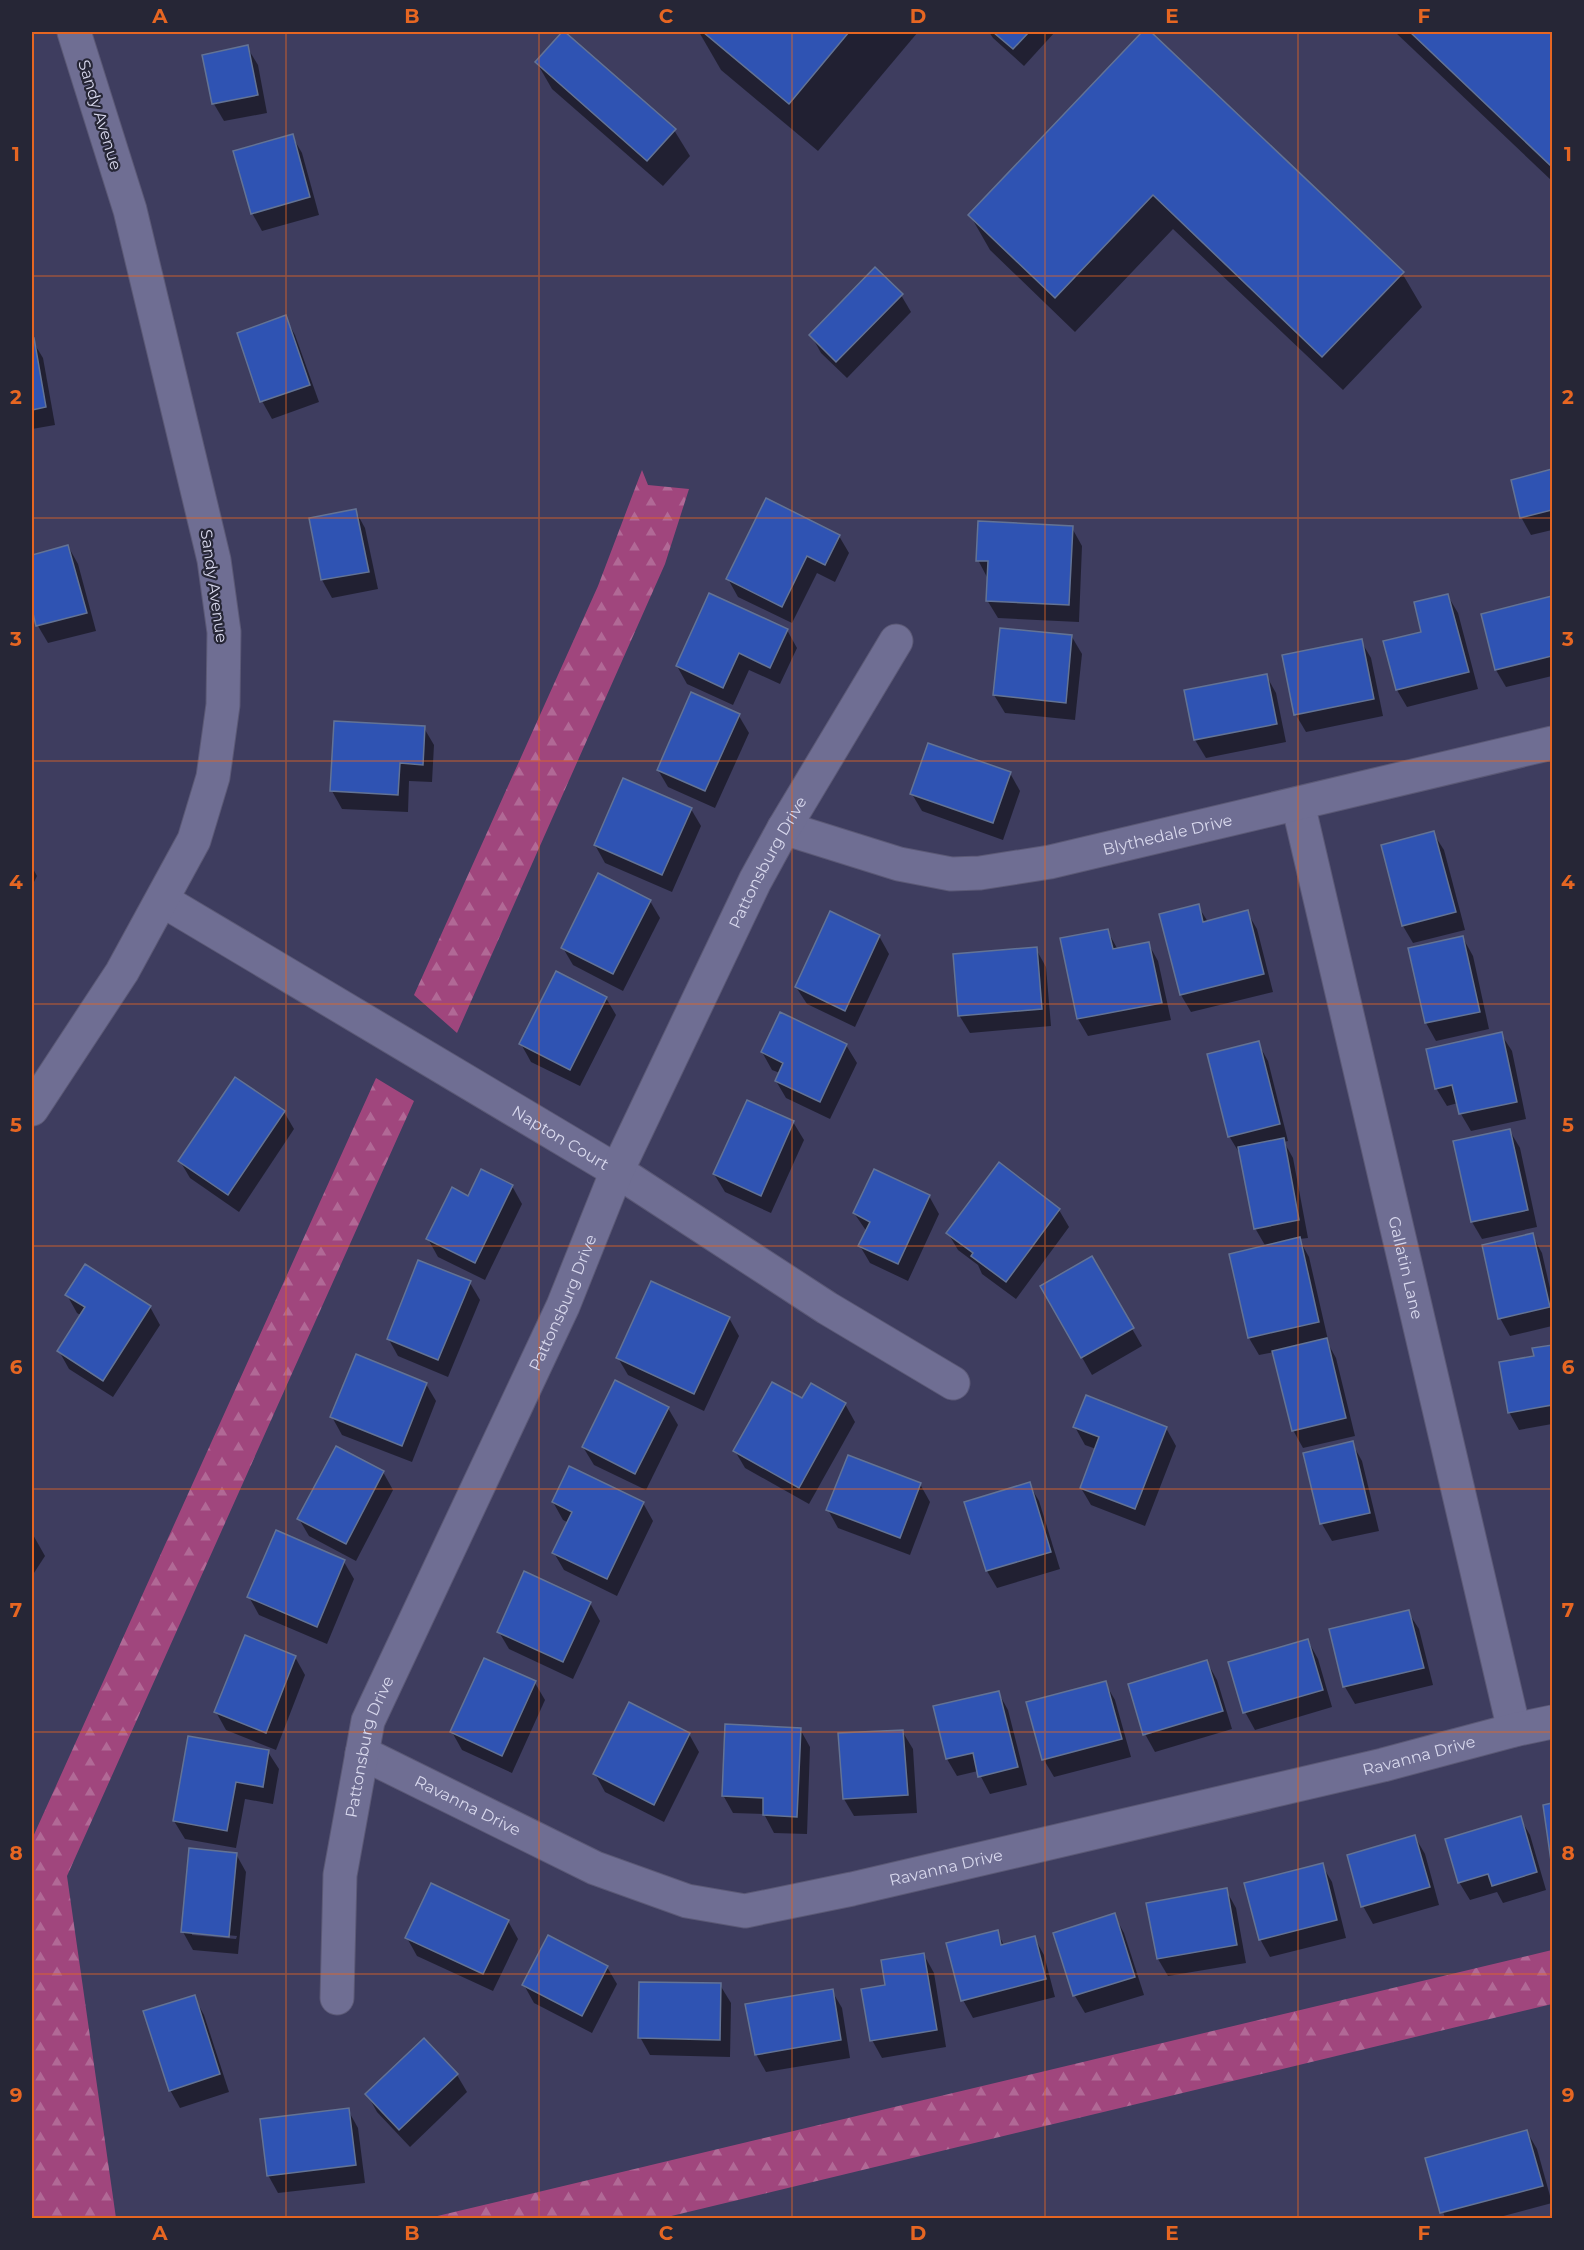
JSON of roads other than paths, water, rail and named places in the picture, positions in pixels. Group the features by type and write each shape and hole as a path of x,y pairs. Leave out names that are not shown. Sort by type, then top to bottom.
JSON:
{"street":[{"name":"Sandy Avenue","path":"32,1109 122,972 194,840 213,777 224,705 224,632 214,560 130,210 74,32"},
{"name":"Pattonsburg Drive","path":"338,1998 340,1875 368,1721 563,1306 617,1172 754,881 896,641"},
{"name":"Blythedale Drive","path":"784,828 899,864 951,874 980,873 1050,862 1552,743"},
{"name":"Gallatin Lane","path":"1298,804 1514,1730"},
{"name":"Napton Court","path":"162,900 617,1172 827,1308 953,1383"},
{"name":"Ravanna Drive","path":"362,1753 595,1868 687,1901 745,1911 852,1889 1383,1765 1552,1722"}]}
